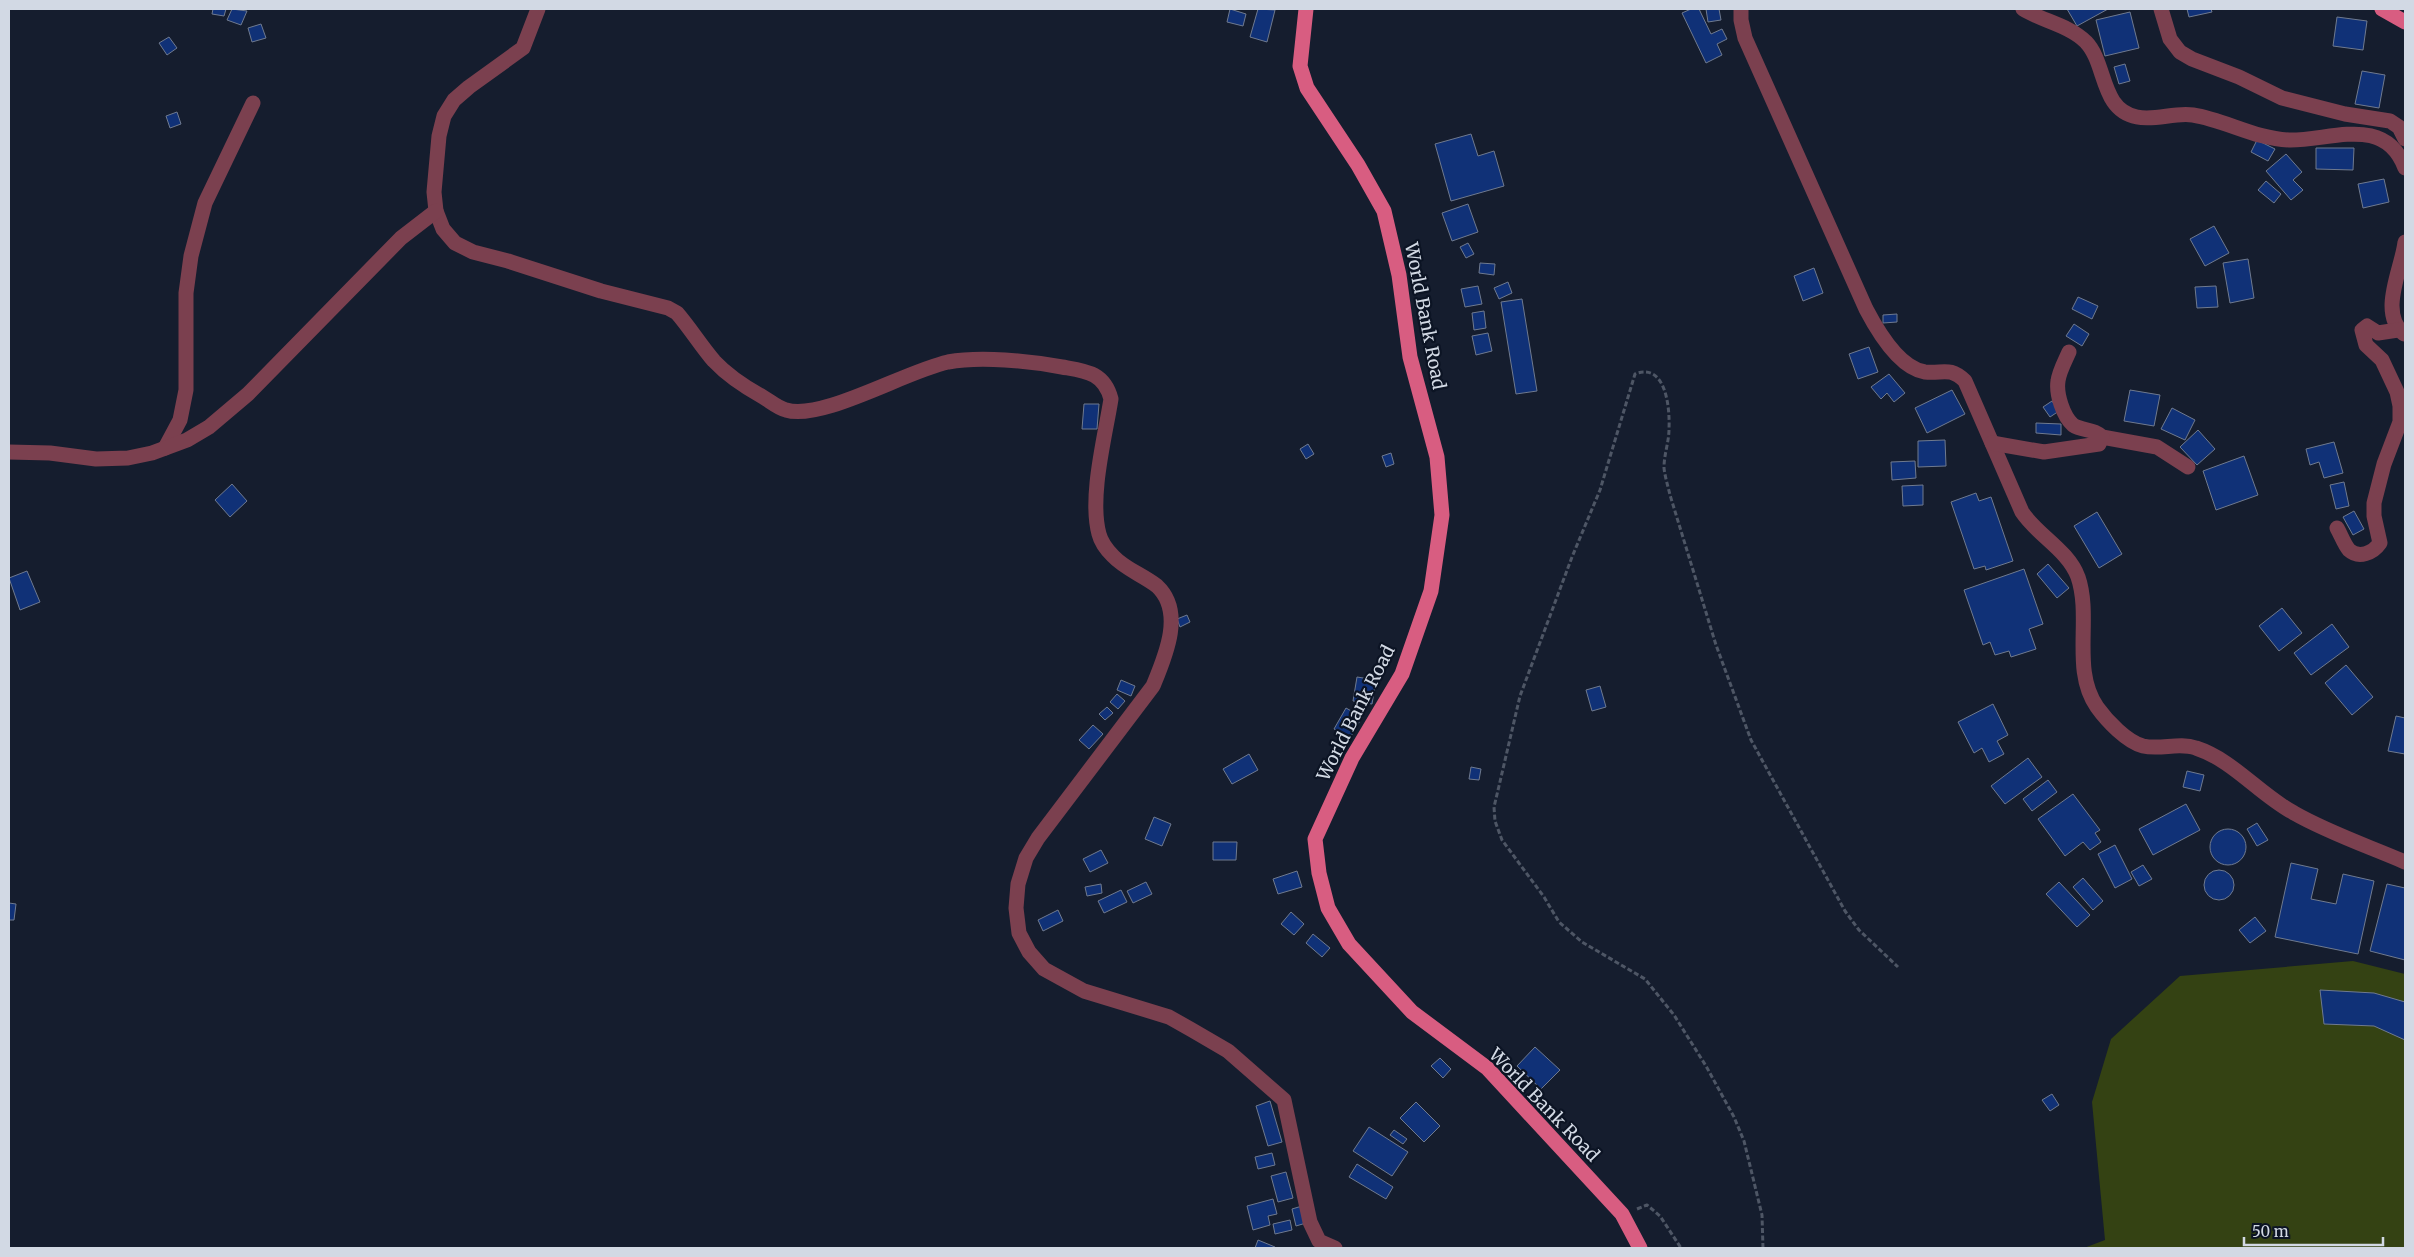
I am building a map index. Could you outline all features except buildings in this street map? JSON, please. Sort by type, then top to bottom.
[{"type":"main road","name":"World Bank Road","points":[[1306,9],[1300,66],[1307,88],[1358,165],[1384,211],[1400,274],[1410,357],[1437,457],[1442,515],[1431,591],[1402,674],[1352,758],[1315,838],[1323,890],[1328,908],[1349,944],[1412,1012],[1487,1068],[1622,1214],[1640,1248]]},
{"type":"main road","points":[[2382,9],[2405,22]]},
{"type":"street","points":[[538,9],[523,48],[469,87],[454,100],[444,116],[439,136],[434,192],[436,212],[443,229],[455,242],[473,252],[508,261],[601,291],[668,308],[677,313],[726,372],[742,385],[786,410],[808,412],[831,406],[921,369],[950,362],[1005,360],[1036,362],[1090,371],[1101,378],[1111,398],[1099,472],[1096,517],[1099,536],[1107,549],[1120,563],[1157,586],[1166,599],[1170,612],[1171,630],[1163,661],[1153,686],[1038,838],[1026,858],[1018,884],[1016,908],[1019,934],[1030,952],[1044,969],[1084,991],[1169,1017],[1228,1051],[1284,1100],[1310,1222],[1319,1241],[1335,1248]]},
{"type":"street","points":[[1741,9],[1741,20],[1745,38],[1866,309],[1877,329],[1894,352],[1915,369],[1926,372],[1948,371],[1957,374],[1964,381],[2022,512],[2030,524],[2066,558],[2077,576],[2081,588],[2085,670],[2089,691],[2096,706],[2106,718],[2131,740],[2143,746],[2186,745],[2197,748],[2214,757],[2293,813],[2405,862]]},
{"type":"street","points":[[2023,9],[2068,30],[2085,41],[2095,53],[2107,91],[2127,113],[2146,118],[2169,114],[2194,115],[2289,140],[2343,133],[2360,134],[2391,146],[2400,156],[2405,168]]},
{"type":"street","points":[[2161,9],[2170,39],[2180,52],[2192,59],[2239,77],[2282,98],[2344,114],[2390,121],[2399,127],[2405,139]]},
{"type":"street","points":[[166,448],[180,420],[186,390],[186,293],[191,256],[205,203],[252,103]]},
{"type":"street","points":[[9,452],[128,458],[166,448],[187,440],[209,427],[248,394],[401,238],[436,212]]},
{"type":"street","points":[[2337,528],[2350,551],[2357,554],[2371,552],[2380,543],[2374,516],[2374,503],[2384,464],[2400,422],[2400,406],[2397,392],[2382,360],[2366,345],[2362,330],[2367,326],[2378,333],[2402,333],[2392,306],[2405,242]]},
{"type":"street","points":[[2069,352],[2058,381],[2060,400],[2066,414],[2074,425],[2098,433],[2102,437],[2158,448],[2188,466]]},
{"type":"street","points":[[1992,443],[2044,452],[2088,447],[2099,444],[2102,437]]},
{"type":"path","points":[[1763,1248],[1762,1214],[1744,1141],[1720,1091],[1680,1024],[1659,994],[1645,979],[1582,942],[1559,922],[1544,897],[1502,840],[1495,820],[1496,800],[1520,696],[1572,557],[1600,490],[1635,374],[1642,372],[1651,373],[1659,378],[1664,387],[1668,404],[1669,430],[1664,470],[1670,495],[1716,645],[1751,740],[1845,911],[1859,930],[1898,967]]},
{"type":"path","points":[[1622,1214],[1647,1205],[1660,1216],[1681,1248]]},
{"type":"green space","points":[[2353,961],[2405,974],[2405,1248],[2084,1248],[2105,1240],[2092,1102],[2111,1039],[2180,976]]}]
